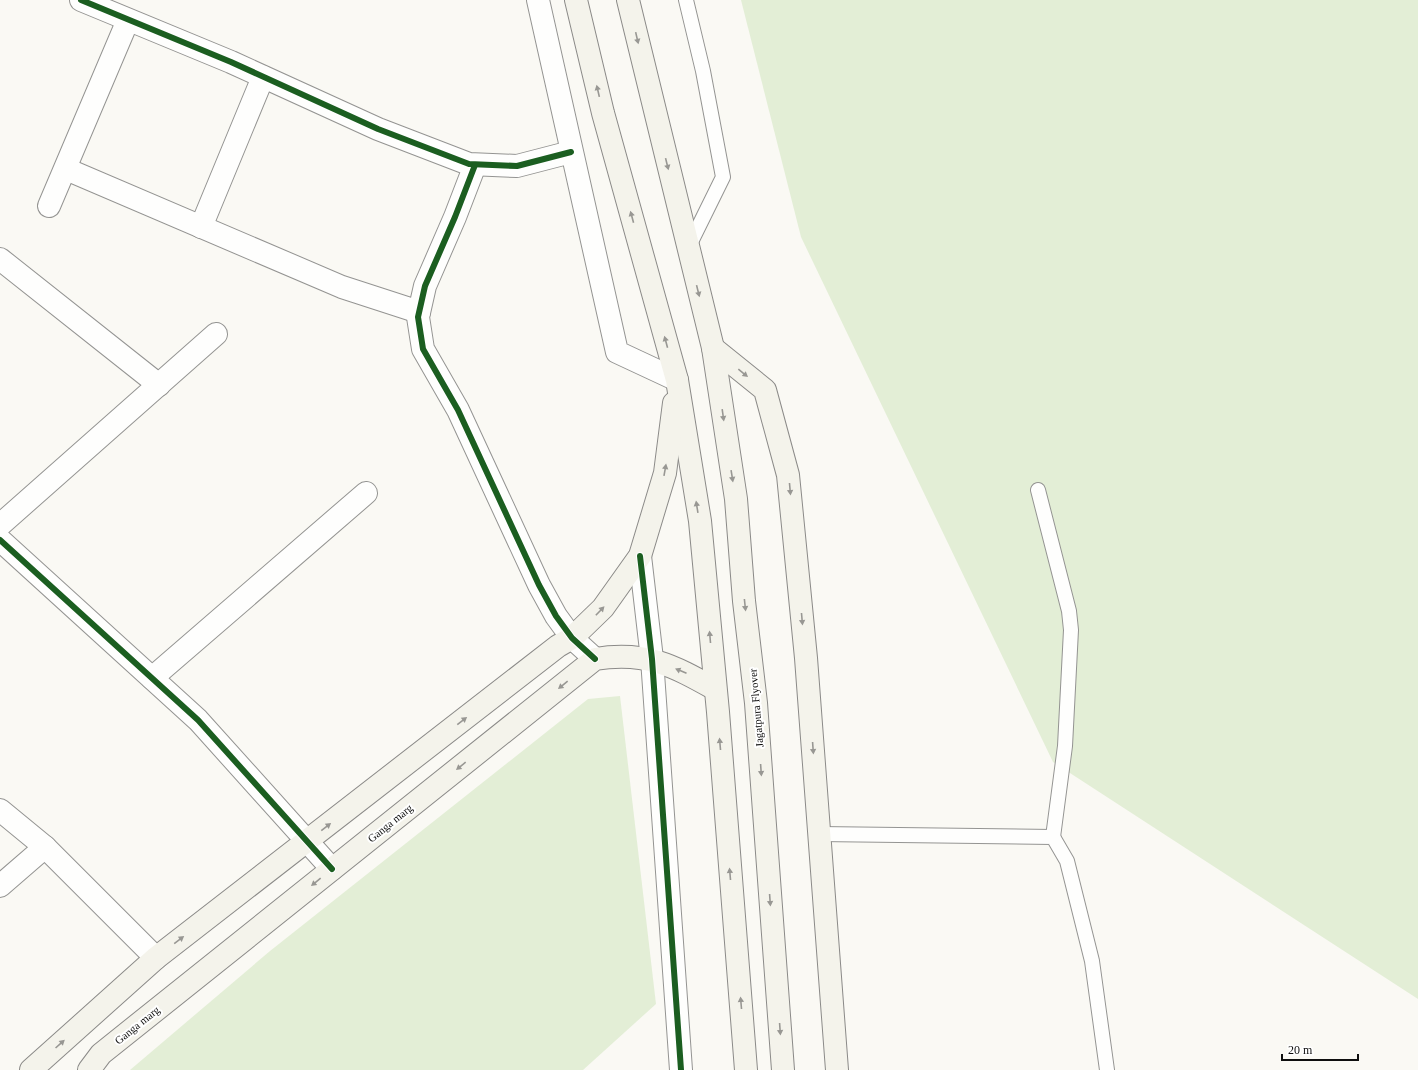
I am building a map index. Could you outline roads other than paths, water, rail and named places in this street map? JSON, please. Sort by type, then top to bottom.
[{"type":"main road","points":[[576,0],[603,113],[677,380],[700,520],[718,712],[746,1070]]},
{"type":"main road","name":"Jagatpura Flyover","points":[[628,0],[713,348],[736,499],[744,600],[756,703],[783,1070]]},
{"type":"main road","points":[[713,348],[765,390],[788,475],[806,658],[837,1070]]},
{"type":"main road","points":[[31,1070],[156,958],[552,651],[572,638],[603,608],[640,556],[665,473],[677,380]]},
{"type":"main road","points":[[595,659],[617,656],[652,659],[685,672],[715,690]]},
{"type":"main road","name":"Ganga marg","points":[[89,1070],[101,1054],[595,659]]},
{"type":"street","points":[[81,0],[263,77],[378,129],[469,164],[517,166],[571,152]]},
{"type":"street","points":[[538,0],[617,352],[677,380]]},
{"type":"street","points":[[50,206],[128,20]]},
{"type":"street","points":[[201,227],[263,77]]},
{"type":"street","points":[[475,165],[455,217],[425,286],[418,317],[423,349],[458,410],[539,585],[556,616],[572,638],[595,659]]},
{"type":"street","points":[[66,169],[342,287],[419,312]]},
{"type":"street","points":[[0,259],[159,386]]},
{"type":"street","points":[[0,525],[216,334]]},
{"type":"street","points":[[152,678],[366,494]]},
{"type":"street","points":[[0,540],[198,720],[332,869]]},
{"type":"street","points":[[640,556],[652,659],[681,1070]]},
{"type":"street","points":[[0,810],[45,847],[156,958]]},
{"type":"street","points":[[0,886],[45,847]]},
{"type":"lane","points":[[686,0],[703,71],[722,177],[688,248]]},
{"type":"lane","points":[[1038,490],[1069,611],[1071,630],[1065,746],[1053,837],[1067,861],[1092,961],[1107,1070]]},
{"type":"lane","points":[[819,834],[1053,837]]}]
